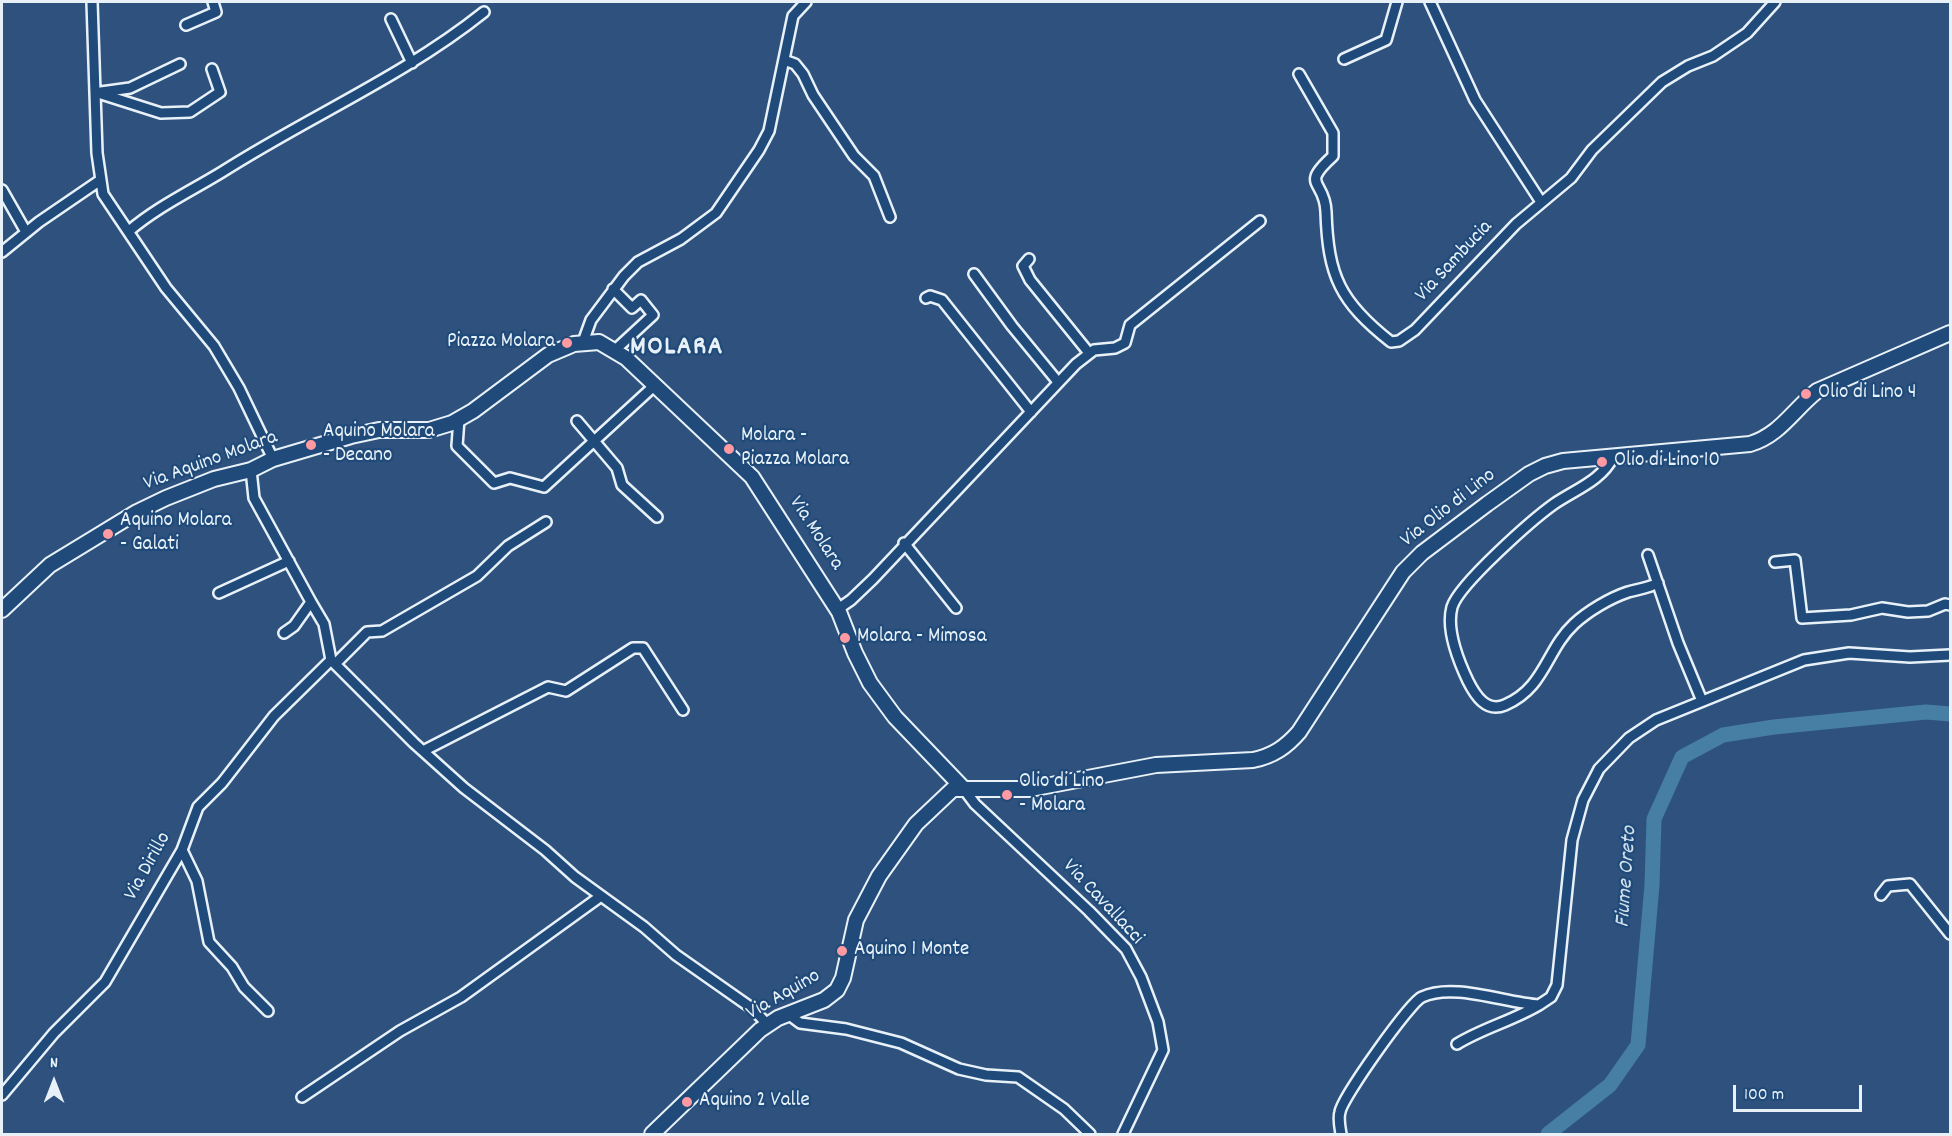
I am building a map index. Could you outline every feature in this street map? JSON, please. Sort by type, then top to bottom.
[{"type":"street","points":[[92,2],[99,181],[103,194],[166,288],[214,346],[244,399],[273,459]]},
{"type":"street","points":[[186,25],[216,12],[213,2]]},
{"type":"street","points":[[583,342],[591,320],[613,289],[638,262],[681,239],[716,213],[759,150],[769,130],[793,16],[806,2]]},
{"type":"street","points":[[1344,59],[1386,40],[1396,2]]},
{"type":"street","points":[[1430,2],[1475,100],[1541,202]]},
{"type":"street","name":"Via Sambucia","points":[[1299,74],[1333,133],[1332,156],[1316,172],[1314,180],[1324,203],[1326,240],[1331,261],[1340,285],[1361,318],[1391,342],[1399,341],[1415,330],[1541,202],[1571,178],[1592,150],[1662,82],[1688,66],[1713,56],[1748,33],[1775,2]]},
{"type":"street","points":[[129,231],[148,215],[242,158],[412,63],[452,38],[484,12]]},
{"type":"street","points":[[391,19],[412,63]]},
{"type":"street","points":[[784,60],[795,64],[803,74],[813,95],[854,156],[874,176],[890,217]]},
{"type":"street","points":[[95,92],[130,88],[180,64]]},
{"type":"street","points":[[95,92],[161,113],[190,112],[220,92],[212,69]]},
{"type":"street","points":[[2,252],[26,232],[99,181]]},
{"type":"street","points":[[2,190],[26,232]]},
{"type":"street","points":[[838,609],[851,600],[1058,382],[1089,353],[1094,350],[1115,348],[1125,343],[1130,325],[1260,221]]},
{"type":"street","points":[[1029,259],[1023,266],[1030,280],[1089,353]]},
{"type":"street","points":[[974,274],[1058,382]]},
{"type":"street","points":[[613,289],[632,308],[641,300],[653,315],[614,351]]},
{"type":"street","points":[[926,298],[930,296],[942,300],[1030,412]]},
{"type":"street","name":"Via Olio di Lino","points":[[963,788],[1030,789],[1156,765],[1253,760],[1267,757],[1288,744],[1299,732],[1403,572],[1422,553],[1529,474],[1563,461],[1750,444],[1767,439],[1817,391],[1950,333]]},
{"type":"street","name":"Via Aquino Molara","points":[[2,610],[50,565],[137,512],[214,479],[251,470],[273,459],[351,436],[379,430],[429,430],[459,419],[548,355],[583,342]]},
{"type":"street","name":"Via Molara","points":[[583,342],[599,342],[626,358],[752,477],[838,609],[855,653],[870,683],[895,717],[963,788]]},
{"type":"street","points":[[459,419],[457,446],[494,483],[510,478],[544,488],[654,386]]},
{"type":"street","points":[[577,421],[617,468],[622,485],[657,517]]},
{"type":"street","points":[[1613,457],[1606,472],[1553,505],[1496,553],[1453,605],[1450,621],[1455,648],[1474,695],[1484,704],[1502,706],[1519,696],[1537,682],[1553,656],[1558,642],[1575,623],[1605,603],[1658,583]]},
{"type":"street","points":[[251,470],[254,498],[324,624],[333,662],[464,788],[644,927],[667,949],[753,1009],[768,1025]]},
{"type":"street","name":"Via Dirillo","points":[[2,1095],[54,1033],[105,982],[182,850],[198,807],[222,783],[274,716],[367,632],[382,631],[477,576],[508,546],[546,522]]},
{"type":"street","points":[[904,543],[956,608]]},
{"type":"street","points":[[1648,555],[1678,644],[1702,701]]},
{"type":"street","points":[[1775,562],[1796,560],[1803,618],[1851,615],[1882,609],[1908,612],[1928,611],[1945,604],[1950,605]]},
{"type":"street","points":[[219,592],[289,561]]},
{"type":"street","points":[[284,633],[294,626],[311,602]]},
{"type":"street","points":[[423,751],[548,687],[566,691],[633,648],[643,648],[683,710]]},
{"type":"street","points":[[1457,1044],[1476,1032],[1512,1021],[1551,997],[1557,985],[1572,840],[1584,800],[1599,769],[1629,738],[1647,726],[1702,701],[1804,660],[1849,653],[1910,657],[1950,655]]},
{"type":"street","name":"Via Aquino","points":[[652,1134],[679,1106],[768,1025],[788,1014],[824,1000],[837,990],[843,978],[856,920],[879,876],[903,840],[923,816],[947,793],[963,788]]},
{"type":"street","name":"Via Cavallacci","points":[[963,788],[975,804],[1089,911],[1125,950],[1141,977],[1158,1022],[1163,1050],[1124,1134]]},
{"type":"street","points":[[182,850],[197,881],[209,942],[232,967],[244,987],[268,1011]]},
{"type":"street","points":[[1881,895],[1888,886],[1910,884],[1950,934]]},
{"type":"street","points":[[302,1097],[400,1031],[461,997],[601,896]]},
{"type":"street","points":[[1341,1134],[1340,1111],[1347,1095],[1387,1038],[1421,997],[1450,992],[1539,1005]]},
{"type":"street","points":[[788,1014],[800,1023],[846,1029],[901,1043],[959,1069],[986,1075],[1018,1077],[1064,1109],[1090,1134]]},
{"type":"waterway","name":"Fiume Oreto","points":[[1548,1134],[1610,1085],[1638,1045],[1652,885],[1654,819],[1682,757],[1723,735],[1774,727],[1926,712],[1950,714]]},
{"type":"place","name":"Piazza Molara","points":[[567,343]]},
{"type":"place","name":"Olio di Lino 4","points":[[1806,394]]},
{"type":"place","name":"Aquino Molara - Decano","points":[[311,445]]},
{"type":"place","name":"Molara - Piazza Molara","points":[[729,449]]},
{"type":"place","name":"Olio di Lino 10","points":[[1602,462]]},
{"type":"place","name":"Aquino Molara - Galati","points":[[108,534]]},
{"type":"place","name":"Molara - Mimosa","points":[[845,638]]},
{"type":"place","name":"Olio di Lino - Molara","points":[[1007,795]]},
{"type":"place","name":"Aquino 1 Monte","points":[[842,951]]},
{"type":"place","name":"Aquino 2 Valle","points":[[687,1102]]},
{"type":"district","name":"MOLARA","points":[[677,349]]}]
